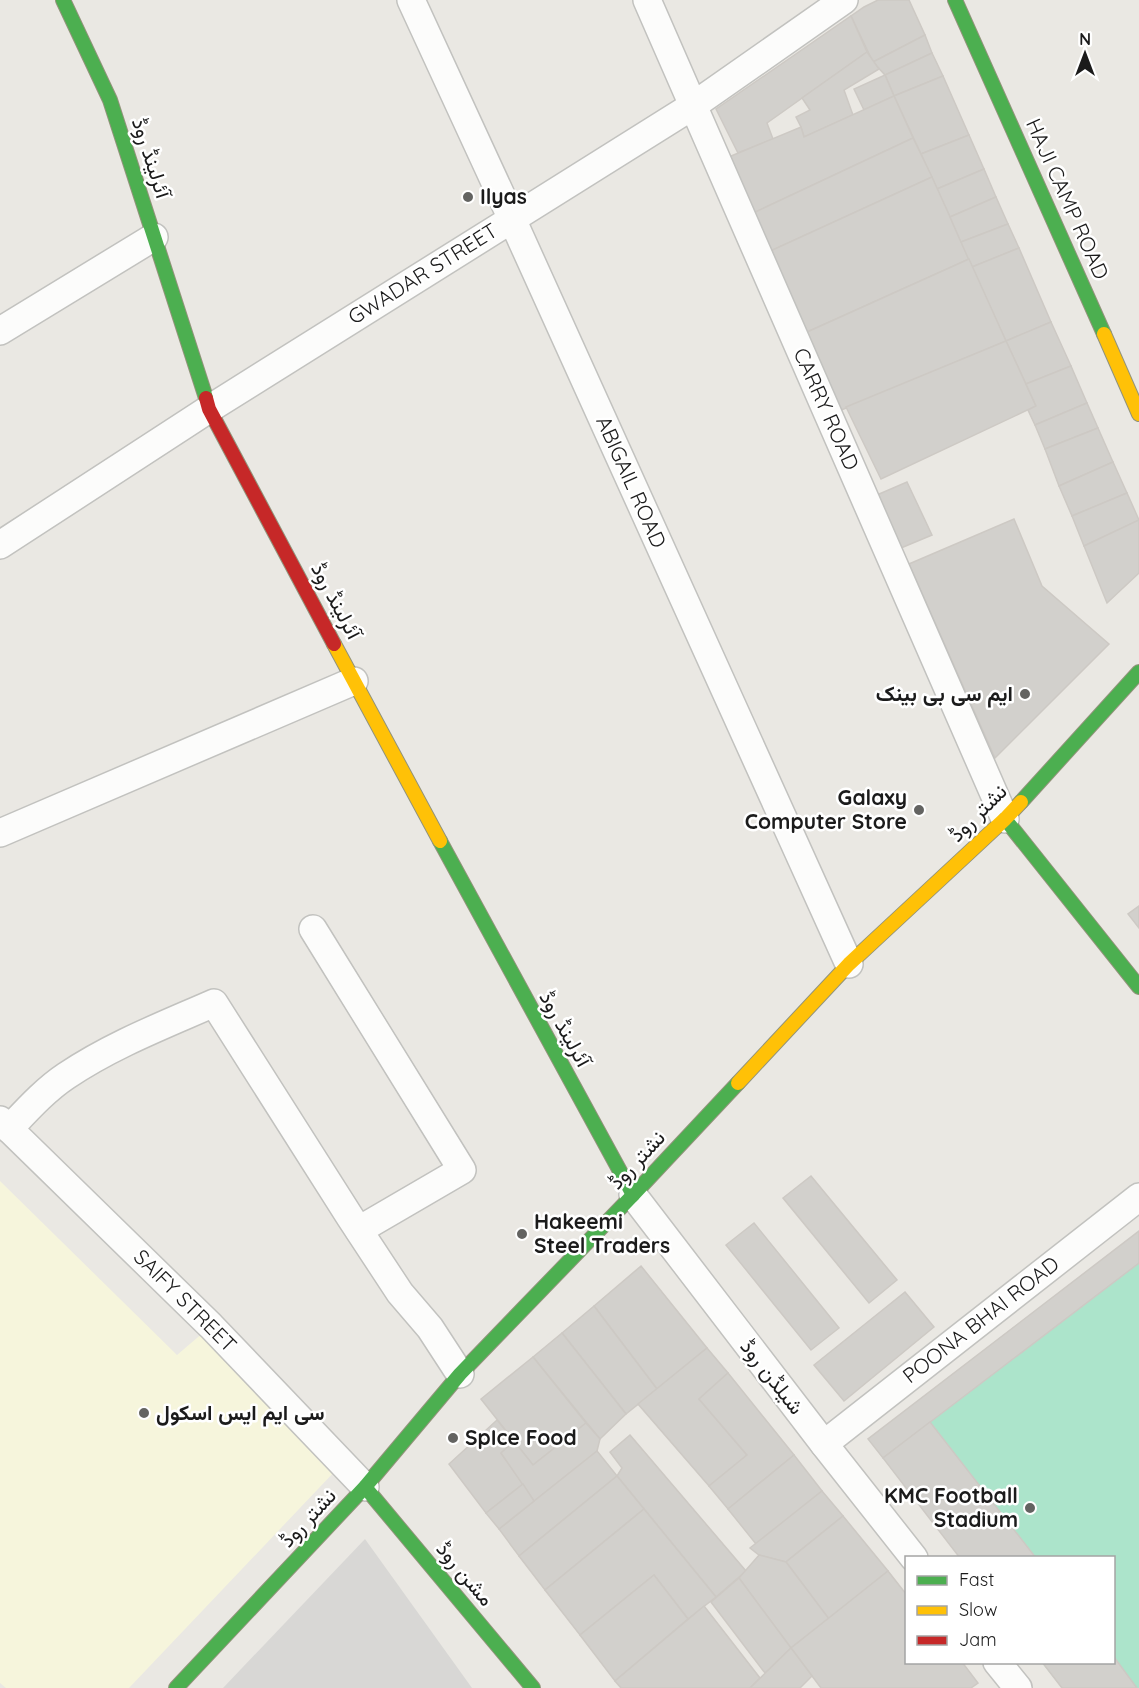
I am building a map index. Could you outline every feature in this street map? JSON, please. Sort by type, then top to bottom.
[{"type":"street","name":"ABIGAIL ROAD","points":[[411,0],[849,964]]},
{"type":"street","name":"CARRY ROAD","points":[[647,0],[1005,819]]},
{"type":"street","name":"GWADAR STREET","points":[[0,545],[209,409],[694,105],[844,0]]},
{"type":"street","name":"HAJI CAMP ROAD","points":[[956,0],[1138,407]]},
{"type":"street","name":"آئرلینڈ روڈ","points":[[72,3],[110,100],[209,409],[475,908],[633,1196]]},
{"type":"street","points":[[0,331],[154,237]]},
{"type":"street","name":"نشتر روڈ","points":[[176,1688],[365,1487],[460,1374],[633,1196],[849,964],[1005,819],[1139,672]]},
{"type":"street","points":[[0,833],[354,681]]},
{"type":"street","points":[[1005,819],[1139,987]]},
{"type":"street","points":[[313,929],[462,1170],[359,1230]]},
{"type":"street","points":[[5,1124],[31,1106],[65,1077],[104,1052],[214,1003],[400,1293],[430,1328],[460,1374]]},
{"type":"street","name":"SAIFY STREET","points":[[5,1124],[211,1326],[365,1487]]},
{"type":"street","name":"شیلڈن روڈ","points":[[633,1196],[913,1556]]},
{"type":"street","name":"POONA BHAI ROAD","points":[[824,1444],[1139,1197]]},
{"type":"street","name":"مشن روڈ","points":[[365,1487],[533,1688]]},
{"type":"street","points":[[999,1664],[1018,1688]]},
{"type":"shaded area","name":"سی ایم ایس اسکول","points":[[0,1181],[177,1355],[211,1326],[337,1469],[129,1688],[6,1688],[0,1683]]},
{"type":"shaded area","points":[[365,1539],[472,1688],[223,1688]]},
{"type":"green space","name":"KMC Football Stadium","points":[[1139,1231],[1139,1688],[1062,1688],[1043,1664],[1115,1664],[1115,1556],[959,1556],[868,1439]]},
{"type":"building","points":[[878,0],[909,0],[925,35],[873,62],[851,16]]},
{"type":"building","points":[[851,16],[867,52],[767,123],[773,139],[738,153],[716,109]]},
{"type":"building","points":[[925,35],[932,53],[885,75],[873,62]]},
{"type":"building","points":[[867,52],[879,69],[844,90],[853,115],[804,137],[796,117],[810,110],[802,98]]},
{"type":"building","points":[[932,53],[943,76],[894,96],[885,75]]},
{"type":"building","points":[[885,75],[894,96],[864,110],[854,89]]},
{"type":"building","points":[[943,76],[969,135],[921,154],[894,96]]},
{"type":"building","points":[[894,96],[913,138],[749,215],[724,159],[801,127],[804,137]]},
{"type":"building","points":[[969,135],[984,169],[937,189],[921,154]]},
{"type":"building","points":[[913,138],[932,177],[766,253],[749,215]]},
{"type":"building","points":[[984,169],[996,197],[950,217],[937,189]]},
{"type":"building","points":[[932,177],[969,259],[805,333],[766,253]]},
{"type":"building","points":[[996,197],[1008,224],[961,242],[950,217]]},
{"type":"building","points":[[1008,224],[1019,248],[972,267],[961,242]]},
{"type":"building","points":[[1019,248],[1051,322],[1006,341],[972,267]]},
{"type":"building","points":[[969,259],[1006,341],[839,411],[805,333]]},
{"type":"building","points":[[1051,322],[1071,366],[1026,384],[1006,341]]},
{"type":"building","points":[[1006,341],[1036,406],[881,479],[846,407]]},
{"type":"building","points":[[1071,366],[1087,403],[1035,425],[1028,410],[1036,406],[1026,384]]},
{"type":"building","points":[[1087,403],[1098,428],[1045,449],[1035,425]]},
{"type":"building","points":[[1098,428],[1113,462],[1059,486],[1045,449]]},
{"type":"building","points":[[1113,462],[1127,493],[1072,516],[1059,486]]},
{"type":"building","points":[[907,482],[932,535],[901,548],[877,495]]},
{"type":"building","points":[[1127,493],[1139,520],[1084,546],[1072,516]]},
{"type":"building","points":[[1014,519],[1042,586],[1109,644],[995,758],[909,564]]},
{"type":"building","points":[[1139,520],[1139,573],[1107,603],[1084,546]]},
{"type":"building","points":[[1139,906],[1139,928],[1128,914]]},
{"type":"building","points":[[811,1176],[897,1280],[869,1303],[783,1198]]},
{"type":"building","points":[[754,1223],[839,1328],[811,1350],[726,1245]]},
{"type":"building","points":[[1139,1231],[1139,1263],[883,1458],[868,1439]]},
{"type":"building","points":[[641,1266],[707,1348],[657,1389],[594,1306]]},
{"type":"building","points":[[905,1292],[934,1327],[844,1401],[814,1365]]},
{"type":"building","points":[[594,1306],[657,1389],[626,1414],[562,1333]]},
{"type":"building","points":[[562,1333],[626,1414],[600,1439],[533,1357]]},
{"type":"building","points":[[707,1348],[728,1373],[699,1399],[747,1455],[709,1486],[638,1404]]},
{"type":"building","points":[[533,1357],[586,1423],[533,1465],[481,1399]]},
{"type":"building","points":[[728,1373],[794,1455],[728,1509],[709,1486],[747,1455],[699,1399]]},
{"type":"building","points":[[497,1420],[514,1441],[501,1453],[523,1484],[486,1513],[449,1464]]},
{"type":"building","points":[[930,1422],[1034,1556],[958,1556],[883,1458]]},
{"type":"building","points":[[586,1423],[600,1439],[597,1451],[534,1501],[501,1453],[514,1441],[533,1465]]},
{"type":"building","points":[[630,1435],[746,1571],[716,1597],[617,1476],[622,1468],[610,1452]]},
{"type":"building","points":[[597,1451],[617,1476],[519,1556],[499,1529]]},
{"type":"building","points":[[794,1455],[822,1491],[756,1544],[728,1509]]},
{"type":"building","points":[[617,1476],[644,1509],[545,1590],[519,1556]]},
{"type":"building","points":[[523,1484],[534,1501],[499,1529],[486,1513]]},
{"type":"building","points":[[822,1491],[843,1516],[786,1562],[759,1555],[750,1548]]},
{"type":"building","points":[[644,1509],[716,1597],[688,1619],[654,1575],[580,1635],[545,1590]]},
{"type":"building","points":[[843,1516],[888,1571],[829,1619],[786,1562]]},
{"type":"building","points":[[759,1555],[786,1562],[829,1619],[791,1648],[739,1578]]},
{"type":"building","points":[[888,1571],[905,1593],[905,1664],[964,1664],[978,1683],[971,1688],[821,1688],[791,1648]]},
{"type":"building","points":[[654,1575],[688,1619],[615,1681],[580,1635]]},
{"type":"building","points":[[739,1578],[791,1648],[765,1673],[711,1602]]},
{"type":"building","points":[[704,1606],[760,1678],[750,1688],[621,1688],[615,1681]]},
{"type":"building","points":[[791,1648],[812,1676],[800,1688],[750,1688]]},
{"type":"building","points":[[1115,1658],[1137,1688],[1062,1688],[1044,1664],[1115,1664]]},
{"type":"traffic: fast","points":[[63,0],[110,100],[206,398]]},
{"type":"traffic: fast","points":[[955,0],[1104,334]]},
{"type":"traffic: fast","points":[[1021,802],[1139,672]]},
{"type":"traffic: fast","points":[[1005,819],[1139,987]]},
{"type":"traffic: fast","points":[[440,841],[633,1195]]},
{"type":"traffic: fast","points":[[176,1688],[365,1487],[460,1374],[738,1083]]},
{"type":"traffic: fast","points":[[365,1487],[533,1688]]},
{"type":"traffic: slow","points":[[1104,334],[1139,414]]},
{"type":"traffic: slow","points":[[334,644],[440,841]]},
{"type":"traffic: slow","points":[[738,1083],[849,964],[1021,802]]},
{"type":"traffic: jam","points":[[206,398],[209,409],[334,644]]},
{"type":"place","name":"Ilyas","points":[[468,197]]},
{"type":"place","name":"ایم سی بی بینک","points":[[1025,694]]},
{"type":"place","name":"Galaxy Computer Store","points":[[919,810]]},
{"type":"place","name":"Hakeemi Steel Traders","points":[[522,1234]]},
{"type":"place","name":"سی ایم ایس اسکول","points":[[144,1413]]},
{"type":"place","name":"SpIce Food","points":[[453,1438]]},
{"type":"place","name":"KMC Football Stadium","points":[[1030,1508]]}]
